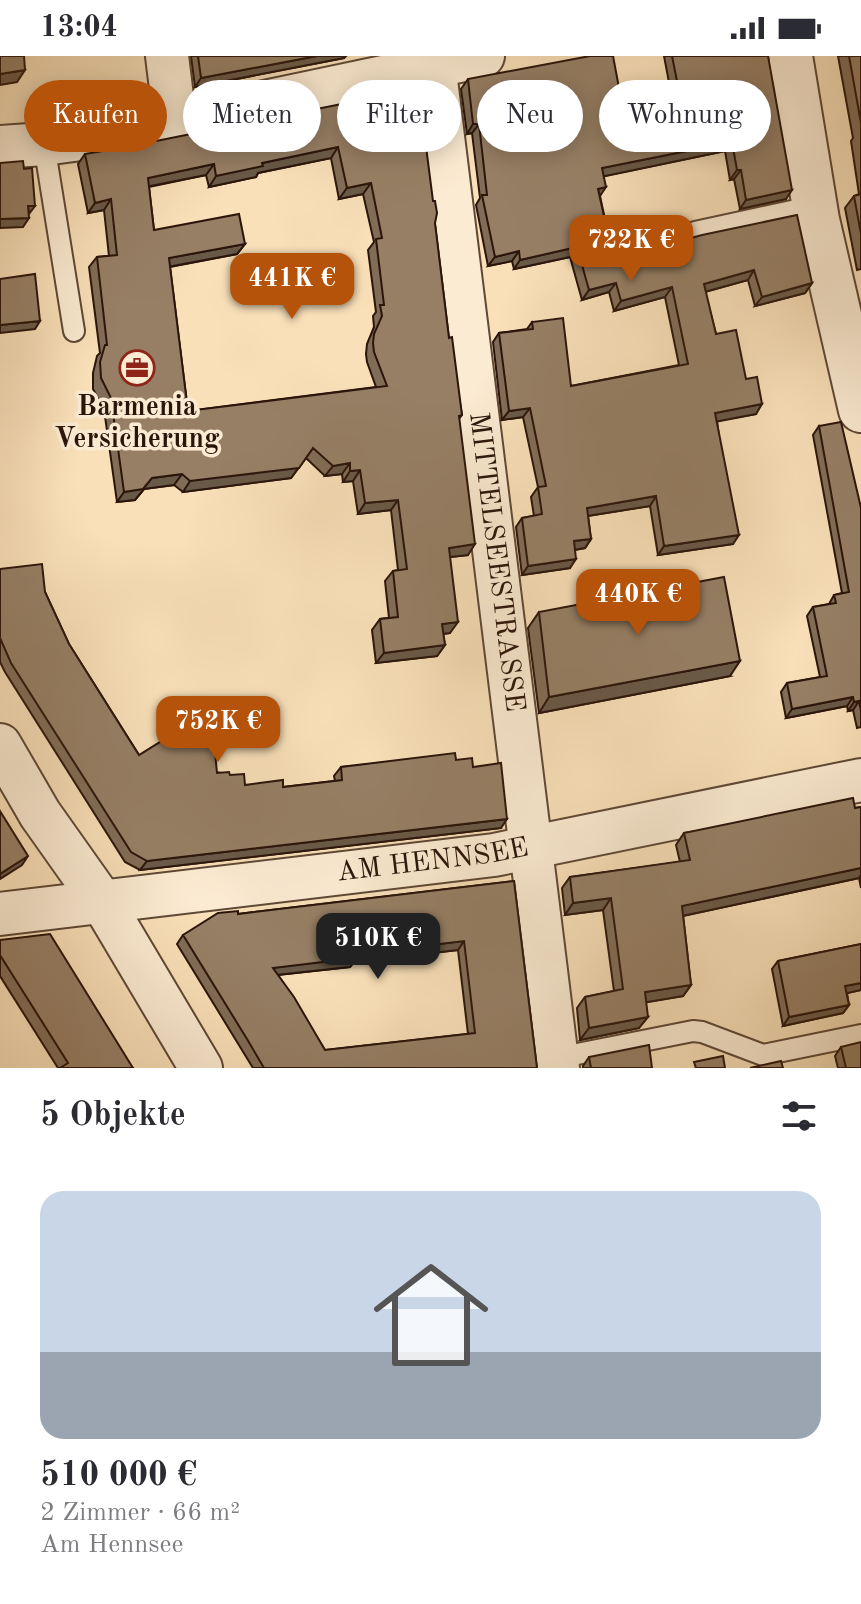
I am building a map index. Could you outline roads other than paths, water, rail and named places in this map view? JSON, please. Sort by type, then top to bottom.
[{"type":"street","points":[[167,56],[175,121]]},
{"type":"street","points":[[167,123],[434,61],[483,56]]},
{"type":"street","points":[[790,56],[815,206],[861,410]]},
{"type":"street","name":"MITTELSEESTRASSE","points":[[434,61],[557,1063]]},
{"type":"street","points":[[0,147],[24,145]]},
{"type":"street","points":[[0,745],[40,814],[103,903],[201,1068]]},
{"type":"street","name":"AM HENNSEE","points":[[0,914],[494,855],[861,780]]},
{"type":"lane","points":[[45,152],[74,331]]},
{"type":"lane","points":[[695,232],[815,206]]},
{"type":"lane","points":[[557,1063],[693,1031],[763,1055],[861,1035]]},
{"type":"place","name":"Barmenia Versicherung","points":[[137,368]]}]
